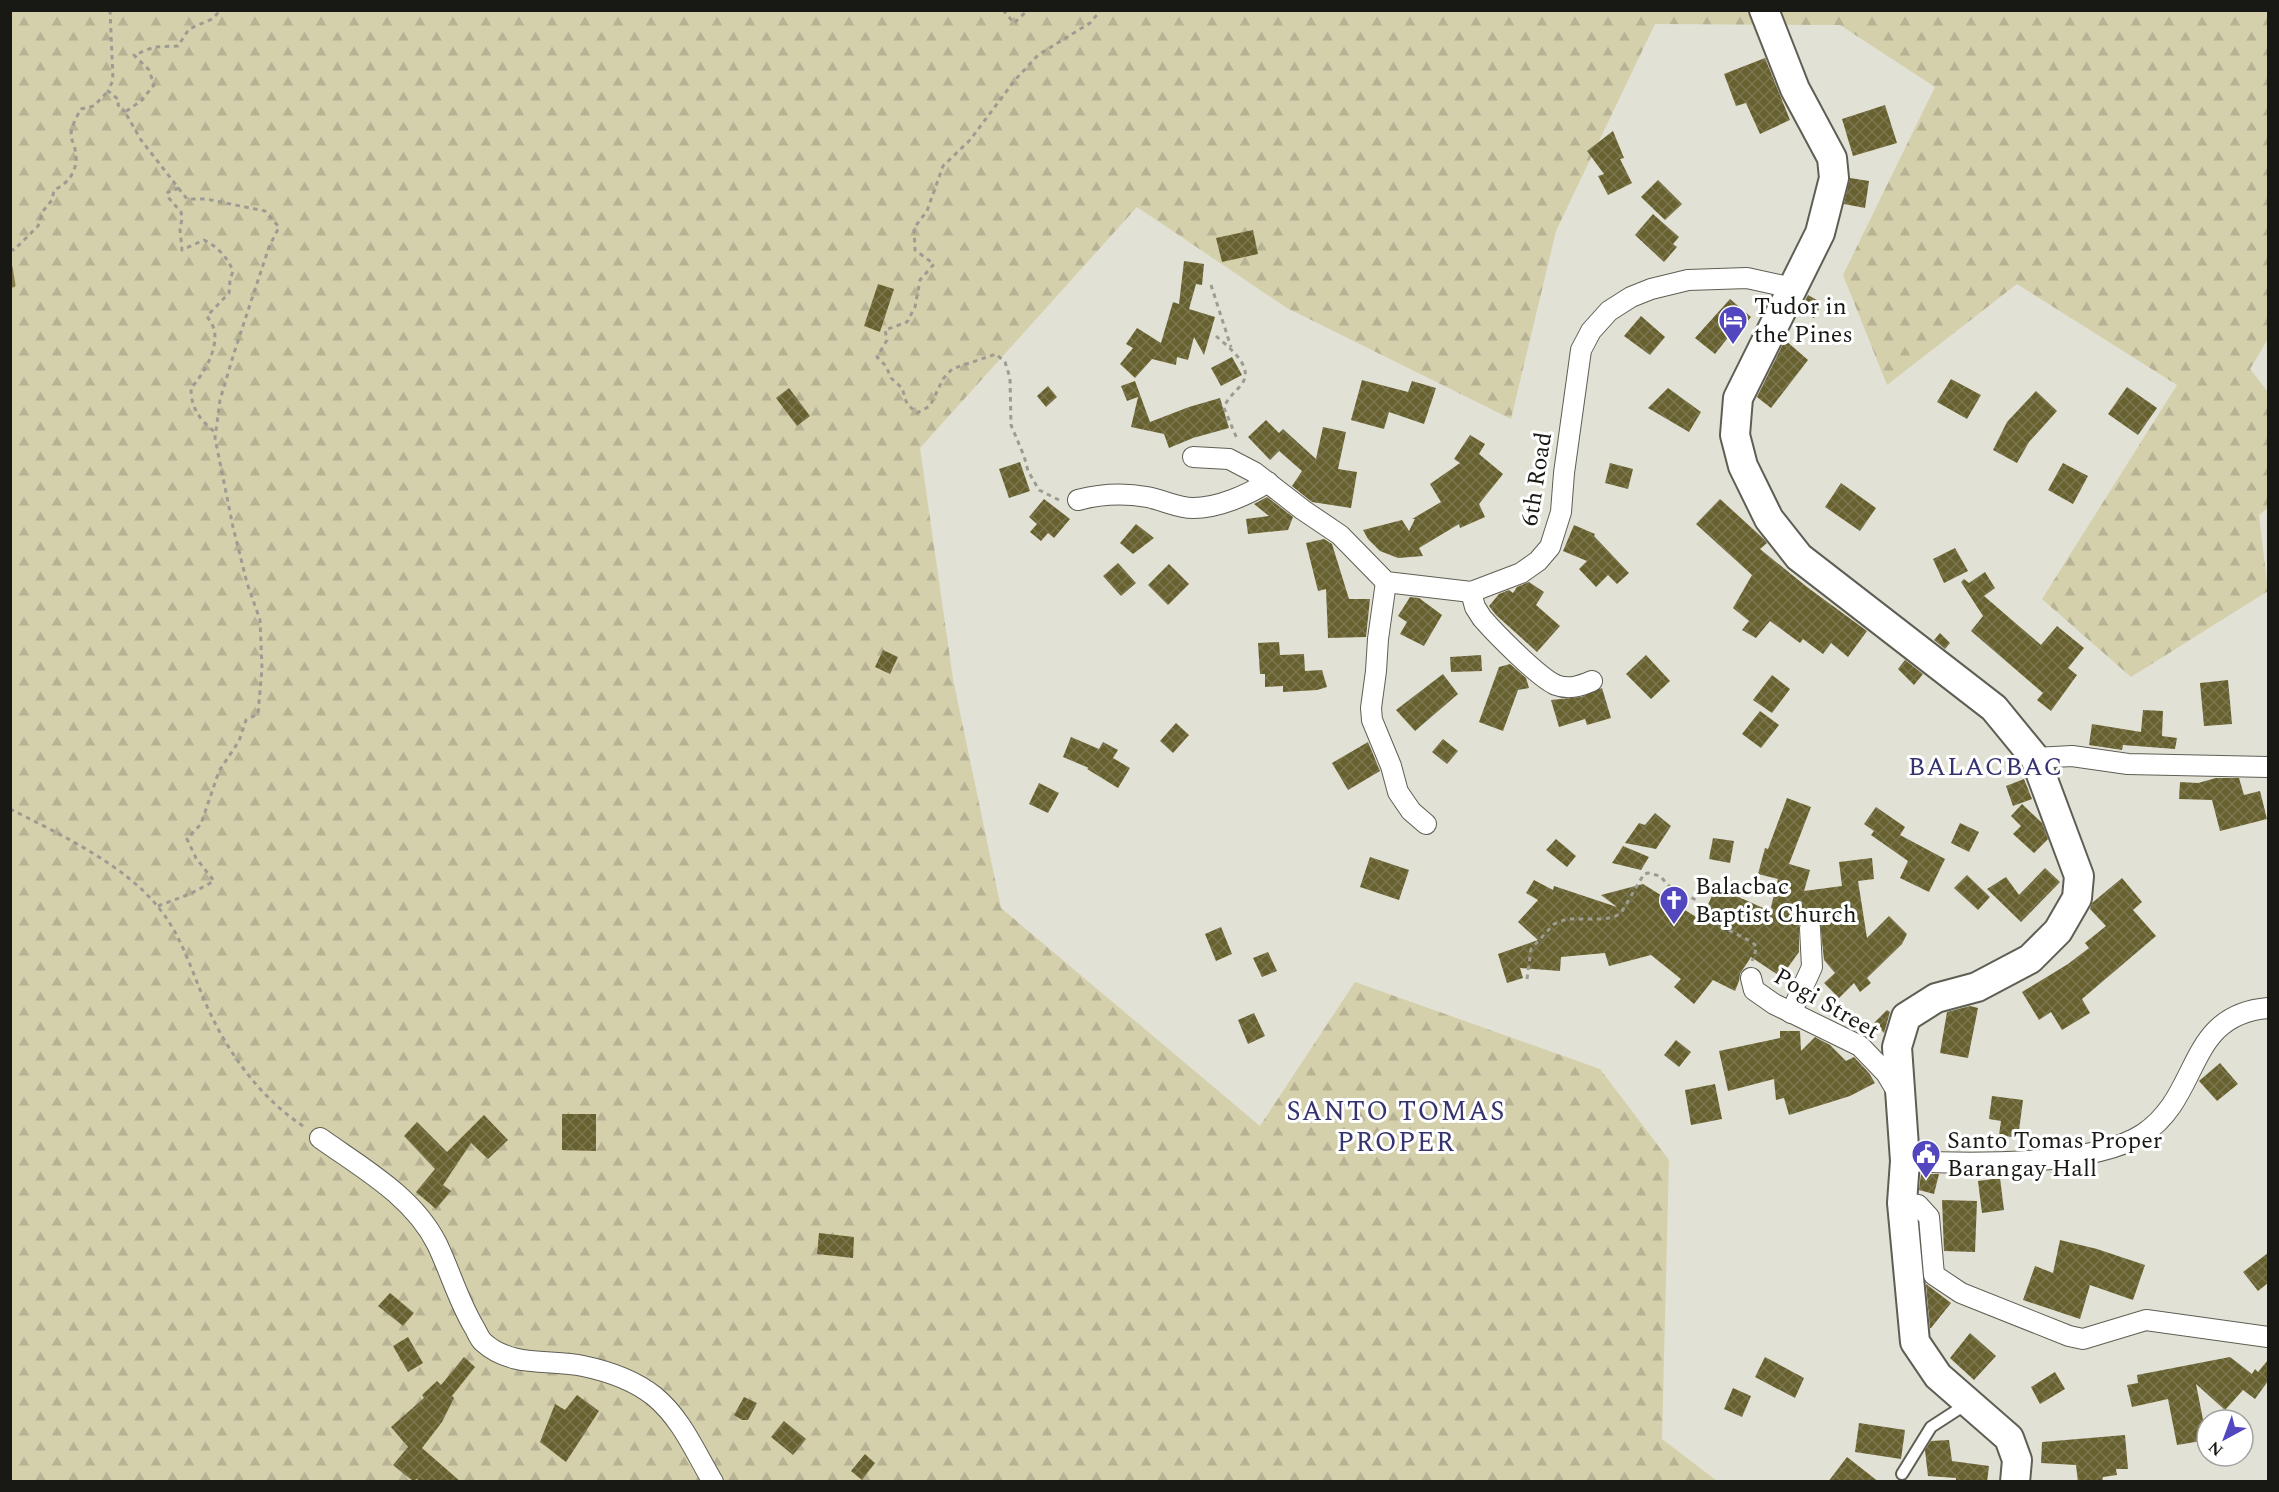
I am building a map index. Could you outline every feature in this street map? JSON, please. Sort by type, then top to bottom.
[{"type":"main road","points":[[1764,10],[1795,88],[1832,158],[1834,178],[1820,233],[1738,398],[1736,435],[1743,466],[1769,519],[1799,557],[1994,708],[2035,758],[2079,876],[2077,898],[2058,931],[2030,959],[1977,987],[1936,998],[1906,1017],[1897,1047],[1905,1161],[1902,1203],[1915,1342],[1938,1377],[2009,1438],[2017,1460],[2015,1482]]},
{"type":"street","name":"6th Road","points":[[1386,582],[1471,592],[1521,573],[1538,561],[1550,547],[1561,512],[1564,473],[1581,350],[1591,331],[1609,311],[1631,297],[1688,280],[1747,278],[1792,288]]},
{"type":"street","points":[[1193,457],[1229,459],[1261,477],[1340,536],[1386,582],[1378,639],[1371,708],[1372,720],[1391,766],[1398,792],[1411,811],[1426,824]]},
{"type":"street","points":[[1078,500],[1101,494],[1147,497],[1191,508],[1208,507],[1255,491],[1261,477]]},
{"type":"street","points":[[1471,592],[1475,607],[1482,618],[1542,677],[1555,685],[1566,688],[1577,687],[1592,681]]},
{"type":"street","points":[[2035,758],[2072,756],[2128,764],[2268,767]]},
{"type":"street","points":[[1791,1012],[1812,967],[1810,928]]},
{"type":"street","name":"Pogi Street","points":[[1751,978],[1754,990],[1760,996],[1860,1046],[1886,1073],[1902,1100]]},
{"type":"street","points":[[1905,1161],[1972,1163],[2052,1158],[2116,1148],[2143,1134],[2166,1113],[2208,1039],[2222,1023],[2240,1012],[2268,1008]]},
{"type":"street","points":[[320,1138],[384,1182],[416,1212],[436,1242],[464,1310],[482,1341],[502,1355],[541,1363],[582,1366],[632,1382],[654,1396],[679,1424],[697,1450],[711,1481]]},
{"type":"street","points":[[1902,1203],[1918,1205],[1929,1217],[1934,1275],[1961,1293],[2069,1336],[2083,1339],[2146,1320],[2268,1337]]},
{"type":"lane","points":[[1902,1474],[1931,1427],[1968,1403]]},
{"type":"path","points":[[10,249],[14,250],[38,226],[43,212],[52,200],[54,190],[66,185],[74,173],[76,161],[70,136],[75,122],[81,109],[94,106],[108,91],[113,80],[110,10]]},
{"type":"path","points":[[125,112],[141,100],[154,85],[149,70],[134,55],[154,47],[178,46],[189,29],[212,19],[221,10]]},
{"type":"path","points":[[1003,10],[1014,23],[1028,10]]},
{"type":"path","points":[[1078,500],[1059,500],[1039,490],[1028,471],[1011,425],[1010,378],[1005,362],[996,354],[952,369],[942,380],[930,406],[917,413],[907,404],[902,388],[891,378],[886,366],[876,357],[887,340],[885,330],[908,322],[915,307],[920,280],[934,264],[915,250],[914,228],[927,211],[943,166],[970,140],[1015,80],[1038,55],[1090,23],[1101,10]]},
{"type":"path","points":[[108,91],[119,100],[118,105],[125,112],[141,140],[187,199],[226,202],[265,211],[279,227],[269,247],[234,353],[220,400],[216,433],[223,482],[233,527],[247,583],[260,620],[262,668],[258,714],[246,720],[238,741],[219,771],[201,824],[187,839],[196,858],[214,881],[190,894],[158,906]]},
{"type":"path","points":[[179,188],[168,192],[167,196],[181,212],[182,250],[204,240],[216,246],[230,263],[233,271],[229,293],[207,316],[214,330],[213,346],[200,378],[191,388],[191,400],[196,415],[216,433]]},
{"type":"path","points":[[1211,285],[1231,349]]},
{"type":"path","points":[[1216,336],[1231,349],[1246,371],[1246,378],[1228,399],[1224,408],[1234,436],[1261,477]]},
{"type":"path","points":[[10,809],[97,855],[134,883],[158,906],[181,943],[213,1019],[237,1059],[267,1097],[288,1116],[320,1138]]},
{"type":"path","points":[[1527,980],[1532,949],[1554,924],[1567,919],[1594,920],[1614,917],[1620,913],[1644,874],[1648,873],[1660,876],[1670,887],[1696,900],[1699,915],[1752,942],[1757,947],[1752,961],[1751,978]]},
{"type":"green space","points":[[10,11],[2268,11],[2268,339],[2250,369],[2268,392],[2268,508],[2259,515],[2268,591],[2131,677],[2042,599],[2177,385],[2017,284],[1887,385],[1843,275],[1935,87],[1840,25],[1655,24],[1556,231],[1511,419],[1287,308],[1137,207],[920,448],[953,679],[1001,908],[1260,1126],[1355,982],[1600,1069],[1669,1160],[1662,1439],[1717,1481],[11,1481]]},
{"type":"building","points":[[1765,58],[1790,120],[1760,134],[1746,103],[1736,106],[1724,74]]},
{"type":"building","points":[[1885,105],[1897,143],[1853,156],[1842,119]]},
{"type":"building","points":[[1613,131],[1624,158],[1620,159],[1632,183],[1608,195],[1598,176],[1604,174],[1587,151]]},
{"type":"building","points":[[1850,178],[1869,181],[1865,208],[1844,204]]},
{"type":"building","points":[[1658,180],[1682,204],[1665,220],[1641,197]]},
{"type":"building","points":[[1653,214],[1679,237],[1673,244],[1677,247],[1664,262],[1635,235]]},
{"type":"building","points":[[1253,230],[1258,254],[1222,262],[1216,238]]},
{"type":"building","points":[[1184,261],[1204,264],[1202,285],[1196,284],[1189,309],[1215,317],[1204,355],[1194,337],[1188,360],[1177,357],[1176,365],[1152,359],[1135,378],[1120,364],[1133,348],[1126,344],[1137,328],[1161,343],[1173,302],[1179,304]]},
{"type":"building","points":[[878,284],[894,289],[880,332],[864,326]]},
{"type":"building","points":[[1808,295],[1822,303],[1814,318],[1800,311]]},
{"type":"building","points":[[1730,299],[1751,317],[1733,338],[1730,335],[1715,354],[1695,338]]},
{"type":"building","points":[[1641,316],[1665,337],[1650,355],[1624,336]]},
{"type":"building","points":[[1785,340],[1808,360],[1771,408],[1757,397]]},
{"type":"building","points":[[1232,357],[1242,375],[1221,386],[1211,368]]},
{"type":"building","points":[[1951,379],[1981,395],[1967,419],[1937,402]]},
{"type":"building","points":[[1362,380],[1408,392],[1412,381],[1436,388],[1424,424],[1389,412],[1384,429],[1351,420]]},
{"type":"building","points":[[1135,381],[1150,422],[1220,398],[1229,428],[1193,438],[1169,448],[1164,434],[1131,427],[1138,397],[1127,401],[1121,386]]},
{"type":"building","points":[[1048,386],[1057,397],[1046,407],[1037,396]]},
{"type":"building","points":[[2127,387],[2157,408],[2138,435],[2108,414]]},
{"type":"building","points":[[789,388],[810,416],[797,426],[776,398]]},
{"type":"building","points":[[1668,388],[1701,412],[1689,432],[1648,408]]},
{"type":"building","points":[[2036,391],[2057,411],[2029,442],[2017,463],[1993,450],[2007,422]]},
{"type":"building","points":[[1266,420],[1279,433],[1283,429],[1316,459],[1323,427],[1346,432],[1338,469],[1357,472],[1351,508],[1312,502],[1292,486],[1302,471],[1279,451],[1270,460],[1248,437]]},
{"type":"building","points":[[1470,435],[1485,444],[1479,454],[1503,474],[1479,504],[1485,517],[1460,528],[1459,524],[1419,548],[1423,556],[1398,558],[1380,551],[1363,530],[1402,520],[1409,531],[1415,519],[1412,519],[1441,502],[1430,484],[1460,463],[1454,459]]},
{"type":"building","points":[[1020,462],[1030,491],[1009,498],[999,469]]},
{"type":"building","points":[[1610,463],[1633,469],[1628,489],[1605,483]]},
{"type":"building","points":[[2063,463],[2088,476],[2073,504],[2048,490]]},
{"type":"building","points":[[1841,483],[1876,508],[1860,531],[1825,507]]},
{"type":"building","points":[[1267,497],[1293,517],[1288,530],[1248,534],[1246,519],[1269,516],[1254,504]]},
{"type":"building","points":[[1044,499],[1070,519],[1054,538],[1048,533],[1041,541],[1030,532],[1037,524],[1029,517]]},
{"type":"building","points":[[1720,499],[1765,540],[1767,543],[1760,549],[1867,631],[1848,657],[1831,643],[1823,654],[1803,639],[1800,643],[1770,621],[1756,638],[1742,630],[1749,621],[1733,608],[1752,575],[1696,524]]},
{"type":"building","points":[[1136,524],[1154,538],[1133,554],[1120,543]]},
{"type":"building","points":[[1574,525],[1595,534],[1594,536],[1629,573],[1617,584],[1608,575],[1596,587],[1579,569],[1587,561],[1563,551]]},
{"type":"building","points":[[1324,539],[1332,544],[1349,599],[1370,599],[1366,637],[1328,638],[1326,589],[1318,591],[1306,543]]},
{"type":"building","points":[[1955,548],[1968,571],[1944,583],[1933,559]]},
{"type":"building","points":[[1118,563],[1136,583],[1121,596],[1103,576]]},
{"type":"building","points":[[1169,564],[1189,584],[1168,605],[1148,585]]},
{"type":"building","points":[[1985,572],[1995,588],[1984,596],[2041,645],[2057,626],[2084,648],[2068,668],[2077,675],[2051,711],[2037,700],[2043,693],[1971,631],[1983,616],[1961,582],[1964,579],[1969,583]]},
{"type":"building","points":[[1529,582],[1544,592],[1536,605],[1560,626],[1537,652],[1489,606],[1499,594],[1509,590],[1513,593],[1517,587]]},
{"type":"building","points":[[1410,597],[1419,598],[1442,615],[1424,646],[1400,634],[1407,622],[1398,616]]},
{"type":"building","points":[[1940,633],[1950,643],[1945,649],[1934,640]]},
{"type":"building","points":[[1279,642],[1280,655],[1304,654],[1305,671],[1322,670],[1327,687],[1317,690],[1283,692],[1283,686],[1265,687],[1265,674],[1260,674],[1258,643]]},
{"type":"building","points":[[883,650],[898,657],[890,674],[875,667]]},
{"type":"building","points":[[1481,655],[1482,671],[1451,672],[1450,657]]},
{"type":"building","points":[[1646,655],[1670,681],[1651,699],[1626,674]]},
{"type":"building","points":[[1905,660],[1923,674],[1914,685],[1898,669]]},
{"type":"building","points":[[1510,664],[1526,678],[1529,688],[1518,690],[1503,731],[1479,722],[1499,667]]},
{"type":"building","points":[[1443,674],[1458,694],[1415,731],[1396,710]]},
{"type":"building","points":[[1772,675],[1790,689],[1772,713],[1753,700]]},
{"type":"building","points":[[2228,680],[2232,724],[2204,726],[2200,683]]},
{"type":"building","points":[[1602,688],[1611,718],[1587,725],[1585,719],[1559,727],[1551,700],[1581,697]]},
{"type":"building","points":[[2143,710],[2163,711],[2162,736],[2177,738],[2175,749],[2123,745],[2122,750],[2089,745],[2092,724],[2141,732]]},
{"type":"building","points":[[1760,711],[1779,725],[1761,748],[1742,734]]},
{"type":"building","points":[[1176,723],[1189,735],[1173,753],[1160,741]]},
{"type":"building","points":[[1071,737],[1099,749],[1103,742],[1118,750],[1113,758],[1130,768],[1118,788],[1087,769],[1089,768],[1063,757]]},
{"type":"building","points":[[1443,739],[1458,751],[1447,764],[1432,752]]},
{"type":"building","points":[[1368,742],[1380,771],[1348,790],[1332,763]]},
{"type":"building","points":[[2216,778],[2239,778],[2244,795],[2260,791],[2267,819],[2220,831],[2212,800],[2179,799],[2180,782],[2198,783]]},
{"type":"building","points":[[2024,779],[2032,799],[2013,806],[2006,786]]},
{"type":"building","points":[[1039,783],[1059,793],[1048,813],[1029,804]]},
{"type":"building","points":[[1787,798],[1811,807],[1789,864],[1810,870],[1804,891],[1842,886],[1839,862],[1872,858],[1874,879],[1858,881],[1867,938],[1889,916],[1907,934],[1902,944],[1867,978],[1871,983],[1860,992],[1854,983],[1839,998],[1824,983],[1835,973],[1824,960],[1820,922],[1810,916],[1799,923],[1799,952],[1781,977],[1751,957],[1740,974],[1735,991],[1713,980],[1694,1004],[1674,987],[1681,979],[1651,955],[1609,966],[1605,953],[1561,957],[1560,971],[1520,968],[1523,978],[1507,983],[1498,954],[1538,940],[1518,922],[1538,900],[1526,893],[1534,880],[1553,890],[1554,886],[1617,907],[1601,895],[1643,884],[1701,920],[1716,887],[1770,911],[1778,879],[1758,874],[1765,848],[1768,849]]},
{"type":"building","points":[[2022,804],[2042,823],[2048,839],[2034,853],[2013,834],[2021,826],[2011,816]]},
{"type":"building","points":[[1876,807],[1905,827],[1900,835],[1945,859],[1929,892],[1900,878],[1908,861],[1871,835],[1874,831],[1864,824]]},
{"type":"building","points":[[1655,813],[1671,826],[1656,849],[1625,843],[1639,823],[1645,825]]},
{"type":"building","points":[[1960,823],[1979,832],[1969,852],[1951,843]]},
{"type":"building","points":[[1713,838],[1734,841],[1730,863],[1709,859]]},
{"type":"building","points":[[1556,839],[1576,856],[1567,867],[1546,850]]},
{"type":"building","points":[[1623,846],[1649,857],[1641,870],[1612,863]]},
{"type":"building","points":[[1370,857],[1409,870],[1399,900],[1360,887]]},
{"type":"building","points":[[2045,868],[2060,882],[2021,922],[1987,889],[2006,877],[2019,895]]},
{"type":"building","points":[[1967,875],[1990,897],[1978,910],[1954,888]]},
{"type":"building","points":[[2122,878],[2142,902],[2133,910],[2156,936],[2082,999],[2090,1013],[2062,1030],[2051,1012],[2039,1020],[2022,992],[2068,964],[2089,948],[2085,943],[2106,926],[2090,909],[2092,903]]},
{"type":"building","points":[[1221,927],[1232,954],[1216,961],[1205,934]]},
{"type":"building","points":[[1268,952],[1277,971],[1262,977],[1253,958]]},
{"type":"building","points":[[1970,1006],[1978,1008],[1968,1058],[1940,1053],[1947,1012]]},
{"type":"building","points":[[1887,1010],[1890,1012],[1884,1033],[1874,1023]]},
{"type":"building","points":[[1254,1013],[1265,1036],[1248,1044],[1238,1020]]},
{"type":"building","points":[[1780,1031],[1800,1031],[1801,1051],[1815,1037],[1830,1045],[1846,1061],[1854,1057],[1875,1083],[1850,1096],[1789,1115],[1784,1098],[1776,1100],[1774,1079],[1728,1091],[1719,1051],[1780,1038]]},
{"type":"building","points":[[1676,1040],[1691,1052],[1679,1067],[1664,1055]]},
{"type":"building","points":[[2220,1063],[2238,1084],[2217,1101],[2199,1081]]},
{"type":"building","points":[[1715,1084],[1722,1119],[1691,1125],[1685,1090]]},
{"type":"building","points":[[1992,1096],[2023,1100],[2018,1138],[1999,1135],[2001,1121],[1989,1119]]},
{"type":"building","points":[[562,1114],[596,1114],[596,1151],[562,1150]]},
{"type":"building","points":[[484,1115],[508,1140],[488,1159],[471,1143],[443,1185],[451,1191],[436,1209],[416,1192],[435,1169],[404,1136],[417,1122],[447,1152]]},
{"type":"building","points":[[1921,1174],[1939,1174],[1934,1194],[1919,1190]]},
{"type":"building","points":[[2000,1178],[2004,1210],[1982,1213],[1978,1181]]},
{"type":"building","points":[[1942,1200],[1977,1201],[1975,1252],[1944,1251]]},
{"type":"building","points":[[819,1233],[854,1237],[853,1258],[817,1254]]},
{"type":"building","points":[[2060,1240],[2097,1249],[2145,1265],[2133,1300],[2090,1285],[2080,1319],[2023,1300],[2035,1266],[2053,1273]]},
{"type":"building","points":[[2268,1253],[2268,1283],[2258,1291],[2243,1272]]},
{"type":"building","points":[[1926,1284],[1951,1303],[1931,1328],[1930,1328]]},
{"type":"building","points":[[390,1293],[414,1313],[403,1326],[378,1306]]},
{"type":"building","points":[[1970,1333],[1996,1356],[1974,1380],[1950,1358]]},
{"type":"building","points":[[408,1337],[423,1363],[408,1372],[393,1346]]},
{"type":"building","points":[[464,1357],[475,1367],[452,1396],[454,1398],[442,1422],[422,1448],[461,1482],[423,1482],[416,1479],[414,1482],[393,1465],[408,1447],[391,1427],[424,1398],[422,1395],[437,1381],[441,1385]]},
{"type":"building","points":[[1765,1357],[1804,1378],[1795,1398],[1755,1377]]},
{"type":"building","points":[[2230,1357],[2252,1374],[2255,1369],[2258,1372],[2268,1360],[2268,1381],[2255,1399],[2243,1390],[2227,1408],[2223,1408],[2196,1384],[2201,1408],[2195,1408],[2195,1442],[2177,1445],[2168,1399],[2132,1407],[2127,1385],[2138,1383],[2137,1375]]},
{"type":"building","points":[[2055,1372],[2065,1389],[2040,1404],[2031,1387]]},
{"type":"building","points":[[1733,1388],[1751,1396],[1742,1417],[1724,1409]]},
{"type":"building","points":[[577,1395],[599,1411],[566,1462],[540,1442],[555,1404],[565,1410]]},
{"type":"building","points":[[744,1397],[757,1403],[748,1420],[742,1420],[734,1415]]},
{"type":"building","points":[[784,1421],[806,1439],[793,1455],[771,1437]]},
{"type":"building","points":[[1859,1423],[1905,1430],[1901,1459],[1855,1452]]},
{"type":"building","points":[[2125,1435],[2128,1469],[2116,1469],[2117,1475],[2103,1477],[2102,1482],[2078,1482],[2076,1465],[2041,1463],[2042,1442]]},
{"type":"building","points":[[1949,1440],[1952,1461],[1989,1466],[1987,1482],[1956,1482],[1956,1478],[1928,1476],[1925,1450],[1931,1441]]},
{"type":"building","points":[[865,1454],[875,1463],[862,1480],[851,1471]]},
{"type":"building","points":[[1847,1457],[1879,1482],[1828,1482]]},
{"type":"waterway","points":[[10,267],[13,285]]},
{"type":"place","name":"Tudor in the Pines","points":[[1733,346]]},
{"type":"place","name":"Balacbac Baptist Church","points":[[1674,926]]},
{"type":"place","name":"Santo Tomas Proper Barangay Hall","points":[[1926,1180]]},
{"type":"district","name":"BALACBAC","points":[[1986,766]]},
{"type":"district","name":"SANTO TOMAS PROPER","points":[[1396,1126]]}]
